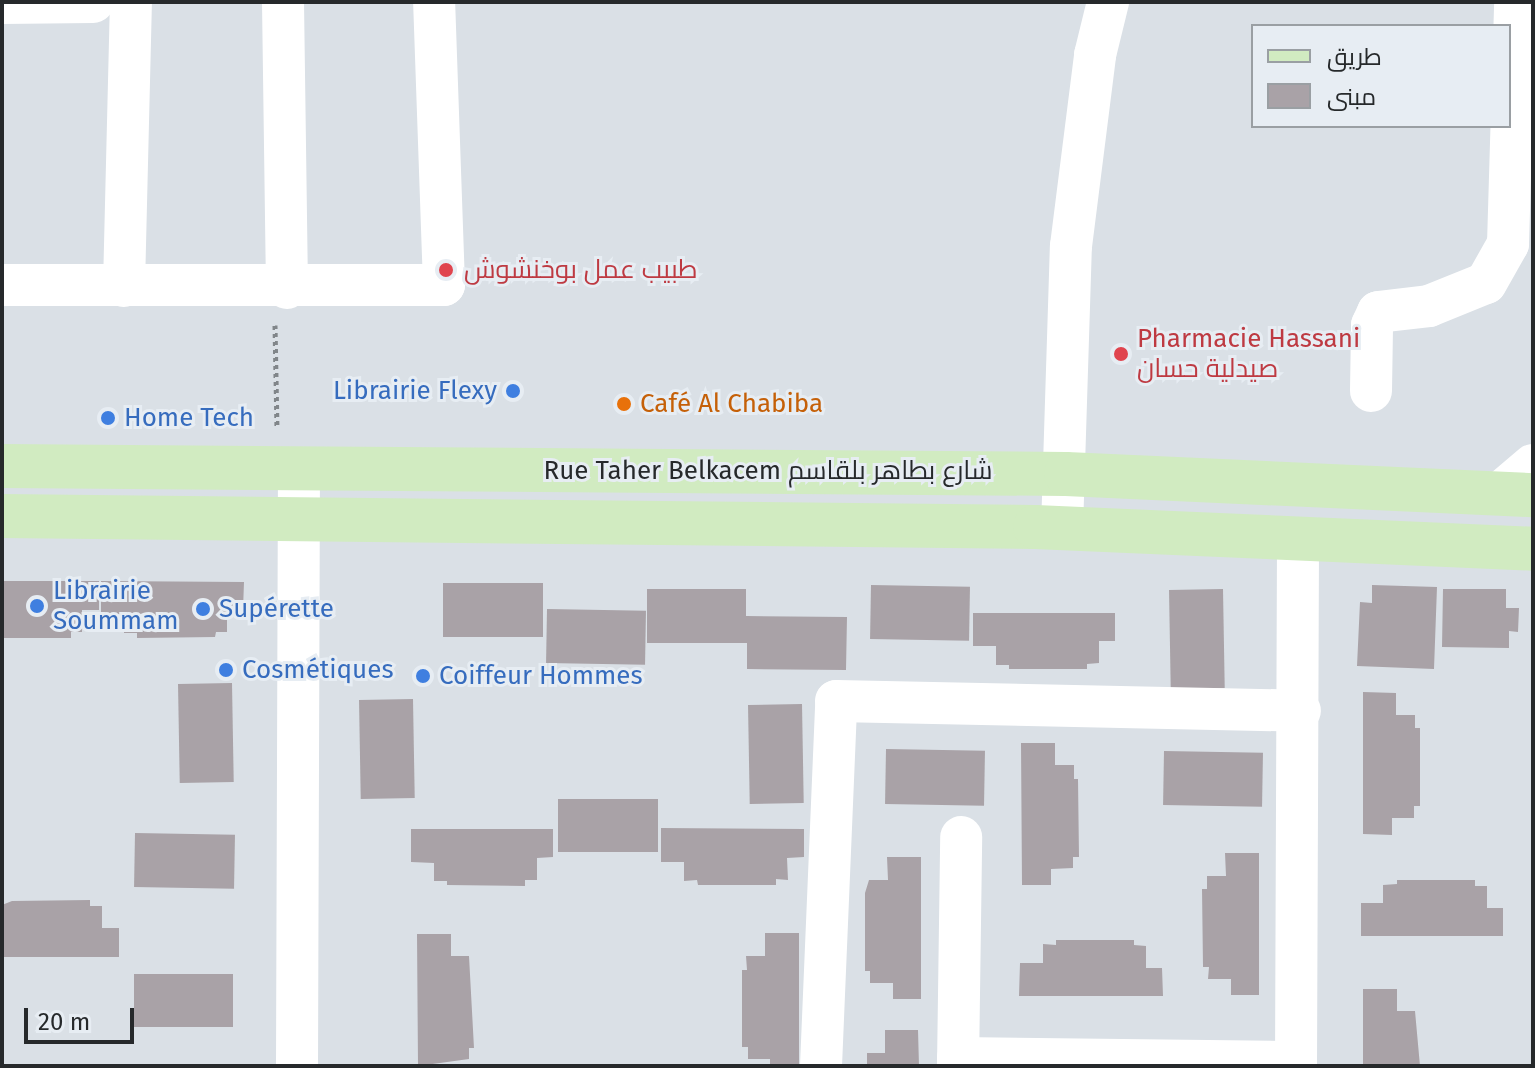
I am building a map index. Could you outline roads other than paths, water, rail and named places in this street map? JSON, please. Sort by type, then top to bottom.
[{"type":"main road","name":"Rue Taher Belkacem شارع بطاهر بلقاسم","points":[[2,466],[1066,474],[1522,484]]},
{"type":"main road","name":"Rue Taher Belkacem شارع بطاهر بلقاسم","points":[[2,516],[1062,529],[1533,549]]},
{"type":"street","points":[[2,3],[93,2]]},
{"type":"street","points":[[124,286],[131,2]]},
{"type":"street","points":[[283,2],[287,288]]},
{"type":"street","points":[[2,285],[287,288],[444,285],[434,2]]},
{"type":"street","points":[[1062,529],[1071,246],[1095,55],[1108,2]]},
{"type":"street","points":[[1371,391],[1372,325],[1378,312],[1429,306],[1486,283],[1508,244],[1515,2]]},
{"type":"street","points":[[297,1066],[299,469]]},
{"type":"street","points":[[961,837],[958,1062],[1296,1064],[1300,711],[1298,541]]},
{"type":"street","points":[[821,1066],[836,701],[1300,711]]},
{"type":"place","name":"طبيب عمل بوخنشوش","points":[[446,270]]},
{"type":"place","name":"Pharmacie Hassani صيدلية حسان","points":[[1121,354]]},
{"type":"place","name":"Librairie Flexy","points":[[513,391]]},
{"type":"place","name":"Café Al Chabiba","points":[[624,404]]},
{"type":"place","name":"Home Tech","points":[[108,418]]},
{"type":"place","name":"Librairie Soummam","points":[[37,606]]},
{"type":"place","name":"Supérette","points":[[203,609]]},
{"type":"place","name":"Cosmétiques","points":[[226,670]]},
{"type":"place","name":"Coiffeur Hommes","points":[[423,676]]}]
